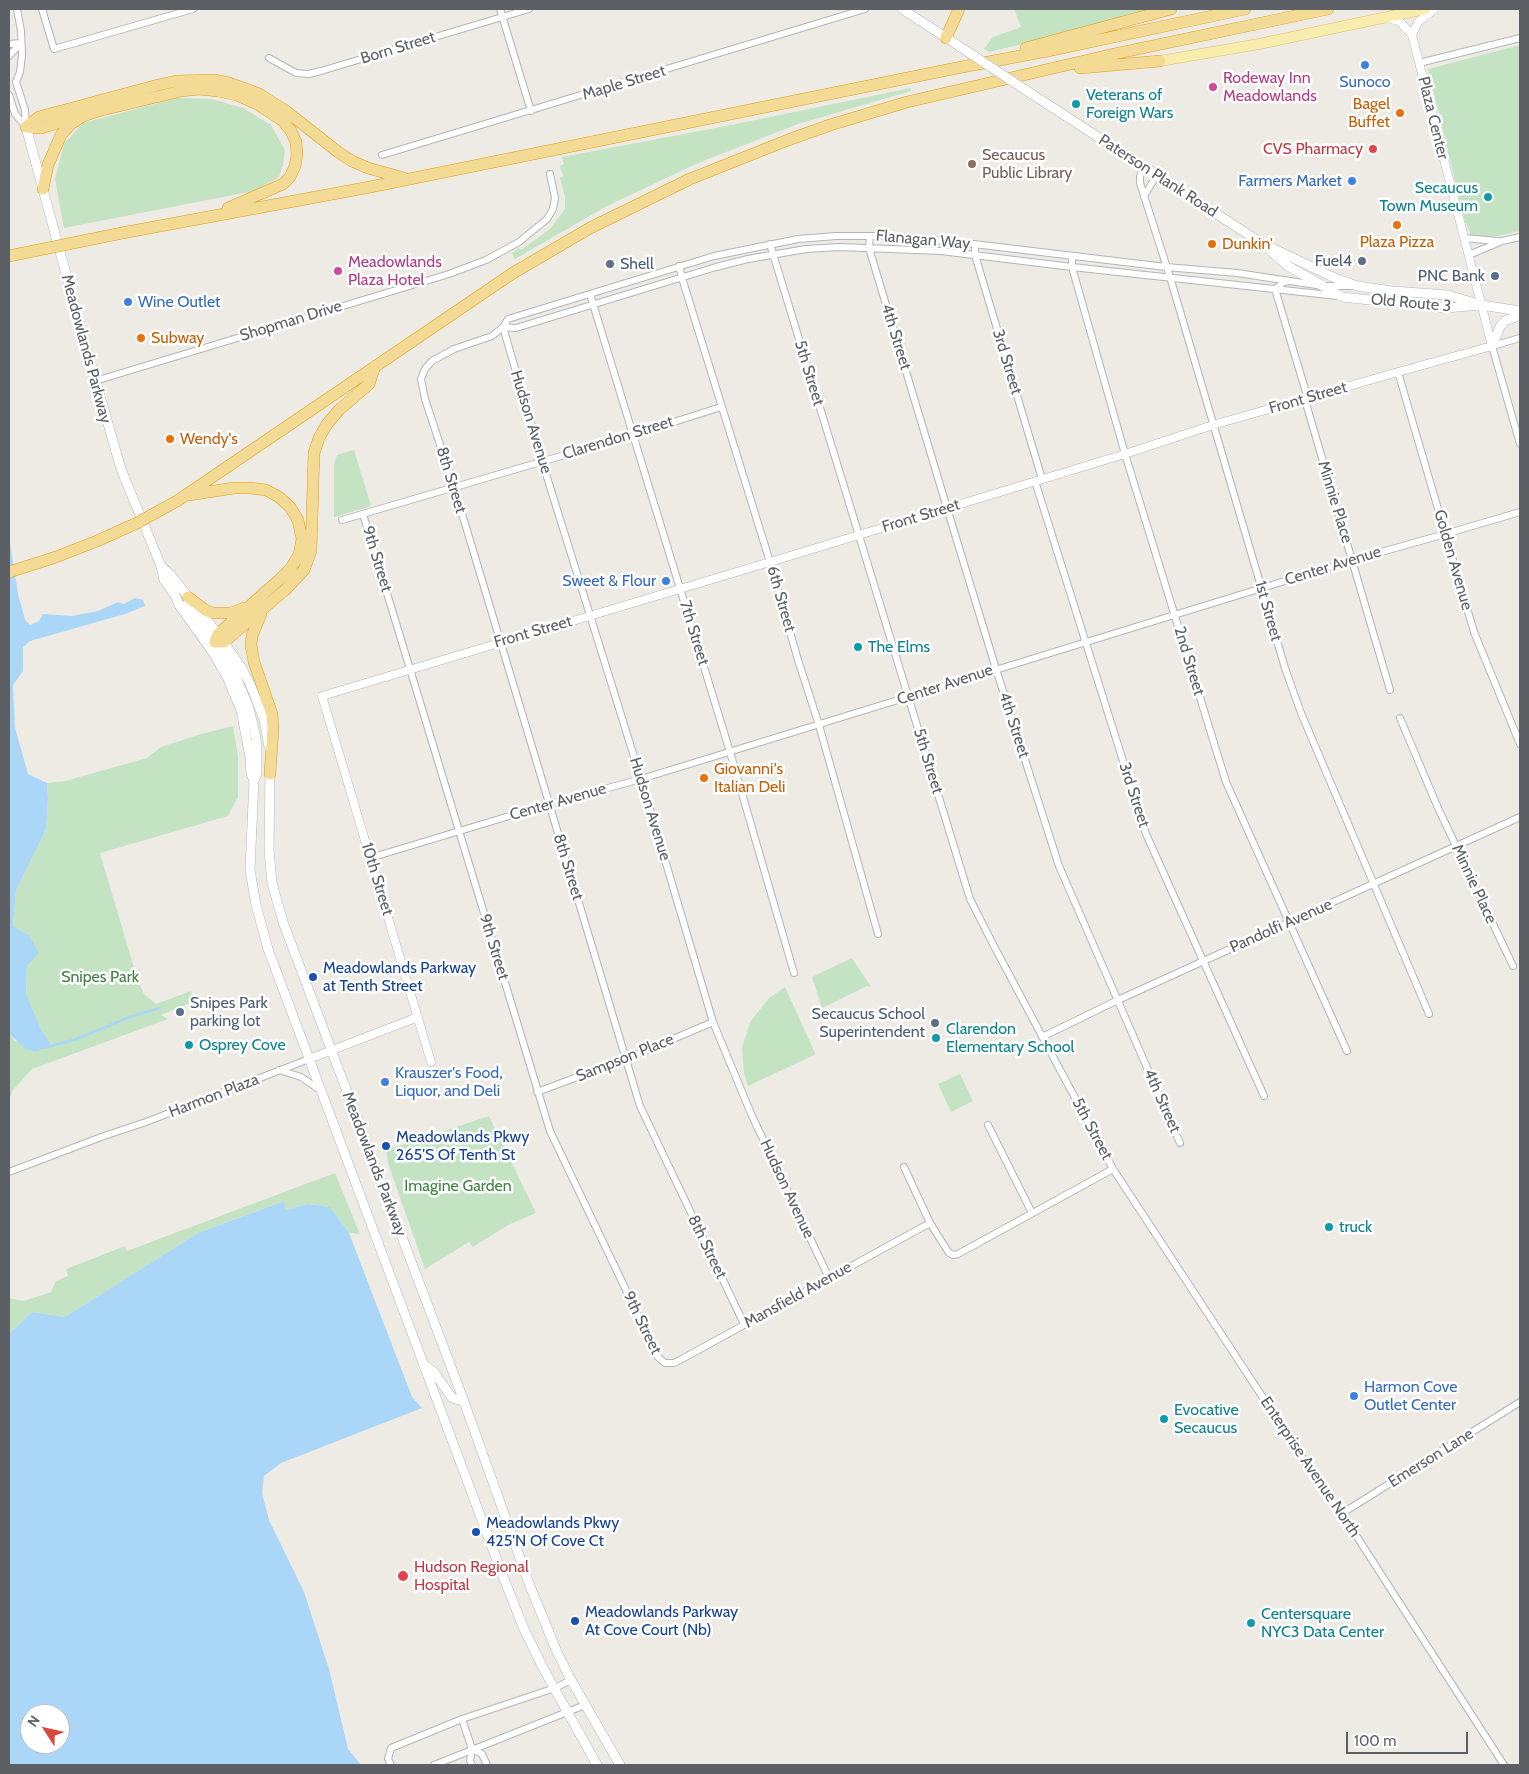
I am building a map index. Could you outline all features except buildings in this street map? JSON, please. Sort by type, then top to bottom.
[{"type":"highway","points":[[951,41],[953,19],[959,9]]},
{"type":"highway","points":[[957,68],[1171,9]]},
{"type":"highway","points":[[9,256],[211,216],[274,206],[1052,50],[1245,9]]},
{"type":"highway","points":[[9,572],[97,541],[137,523],[181,498],[538,257],[616,214],[690,179],[788,140],[869,113],[944,93],[1114,54],[1328,9]]},
{"type":"highway","points":[[1041,72],[1160,61]]},
{"type":"highway","points":[[26,127],[39,117],[158,85],[176,81],[214,80],[244,88],[273,101],[352,161],[368,168],[407,179]]},
{"type":"highway","points":[[26,127],[41,128],[161,94],[199,89],[237,95],[257,104],[283,121],[291,132],[296,142],[297,155],[295,166],[290,177],[283,184],[211,216]]},
{"type":"highway","points":[[43,189],[48,165],[61,135],[71,124],[83,116],[98,111]]},
{"type":"highway","points":[[219,639],[261,603],[295,580],[304,570],[311,551],[314,453],[319,438],[327,424],[339,410],[369,384],[375,366]]},
{"type":"highway","points":[[181,498],[216,490],[250,488],[266,490],[279,497],[290,507],[298,520],[302,539],[299,555],[291,568],[261,603],[251,645],[254,662],[272,714],[270,774]]},
{"type":"highway","points":[[188,597],[205,610],[222,614],[261,603]]},
{"type":"main road","name":"Paterson Plank Road","points":[[902,9],[1263,244],[1288,266],[1342,296]]},
{"type":"main road","points":[[1160,61],[1259,44],[1425,9]]},
{"type":"main road","name":"Meadowlands Parkway","points":[[26,127],[95,381],[121,468],[161,566],[164,580],[175,595],[179,605],[214,654],[234,691],[246,730],[251,774],[254,780],[250,870],[256,905],[268,948],[524,1629],[597,1765]]},
{"type":"main road","name":"Paterson Plank Road","points":[[1263,244],[1335,278],[1357,286],[1392,291],[1448,295],[1481,305],[1520,311]]},
{"type":"main road","points":[[1380,301],[1392,291]]},
{"type":"main road","name":"Old Route 3","points":[[1342,296],[1446,308],[1481,305]]},
{"type":"main road","points":[[1492,346],[1500,327],[1505,321],[1520,315]]},
{"type":"main road","name":"Meadowlands Parkway","points":[[161,566],[170,574],[241,667],[264,719],[269,746],[269,850],[272,883],[283,922],[463,1401],[530,1586],[557,1652],[571,1680],[620,1765]]},
{"type":"main road","points":[[175,595],[219,639],[234,672],[249,708],[256,738],[257,774],[254,780]]},
{"type":"main road","points":[[423,1364],[434,1372],[452,1398],[463,1401]]},
{"type":"street","points":[[17,9],[22,55],[20,72],[16,82],[25,110],[26,127]]},
{"type":"street","points":[[42,9],[54,49],[193,9]]},
{"type":"street","points":[[500,9],[531,111]]},
{"type":"street","name":"Born Street","points":[[269,58],[296,73],[309,74],[321,72],[528,9]]},
{"type":"street","name":"Maple Street","points":[[382,156],[865,9]]},
{"type":"street","points":[[1385,17],[1399,21],[1412,35],[1418,22],[1435,9]]},
{"type":"street","name":"Plaza Center","points":[[1412,35],[1492,346]]},
{"type":"street","points":[[1419,63],[1520,38]]},
{"type":"street","points":[[9,44],[21,43]]},
{"type":"street","points":[[9,56],[21,43]]},
{"type":"street","points":[[9,94],[15,114],[26,127]]},
{"type":"street","name":"1st Street","points":[[1143,166],[1140,177],[1144,196],[1262,588],[1284,668],[1301,713],[1429,1014]]},
{"type":"street","name":"Shopman Drive","points":[[95,381],[440,276],[486,260],[519,242],[546,219],[553,209],[555,198],[550,174]]},
{"type":"street","points":[[1144,196],[1157,175]]},
{"type":"street","name":"4th Street","points":[[870,236],[869,248],[996,668],[1059,866],[1180,1143]]},
{"type":"street","name":"Flanagan Way","points":[[425,369],[432,361],[442,355],[492,336],[503,327],[508,319],[727,253],[818,237],[892,236],[1166,267],[1237,273],[1323,286],[1357,286]]},
{"type":"street","points":[[818,237],[819,248]]},
{"type":"street","points":[[1468,255],[1502,241],[1520,237]]},
{"type":"street","points":[[1464,238],[1502,241]]},
{"type":"street","name":"5th Street","points":[[770,244],[968,895],[1113,1169]]},
{"type":"street","name":"3rd Street","points":[[975,244],[975,255],[1084,641],[1146,834],[1264,1096]]},
{"type":"street","name":"Flanagan Way","points":[[503,327],[516,328],[730,264],[772,254],[839,247],[941,251],[1342,296]]},
{"type":"street","points":[[1027,261],[1028,250]]},
{"type":"street","points":[[727,253],[730,264]]},
{"type":"street","name":"2nd Street","points":[[1072,256],[1072,267],[1126,454],[1226,782],[1348,1051]]},
{"type":"street","name":"6th Street","points":[[680,266],[721,407],[819,725],[878,934]]},
{"type":"street","points":[[635,280],[638,291]]},
{"type":"street","points":[[1276,289],[1284,282],[1293,280]]},
{"type":"street","name":"Minnie Place","points":[[1276,289],[1390,690]]},
{"type":"street","name":"7th Street","points":[[590,294],[730,752],[794,973]]},
{"type":"street","name":"Hudson Avenue","points":[[503,327],[713,1022],[752,1116],[829,1278]]},
{"type":"street","name":"Front Street","points":[[322,696],[860,535],[1126,454],[1213,425],[1520,338]]},
{"type":"street","points":[[1492,346],[1520,444]]},
{"type":"street","name":"8th Street","points":[[425,369],[421,379],[422,386],[640,1106],[744,1324]]},
{"type":"street","name":"Golden Avenue","points":[[1398,372],[1474,632],[1520,744]]},
{"type":"street","name":"Clarendon Street","points":[[342,520],[721,407]]},
{"type":"street","name":"Center Avenue","points":[[370,858],[909,698],[996,668],[1352,560],[1520,512]]},
{"type":"street","name":"9th Street","points":[[363,514],[537,1092],[554,1141],[658,1357],[665,1363]]},
{"type":"street","name":"10th Street","points":[[322,696],[431,1062]]},
{"type":"street","name":"Minnie Place","points":[[1400,718],[1456,846],[1513,966]]},
{"type":"street","name":"Pandolfi Avenue","points":[[1042,1037],[1118,1000],[1520,817]]},
{"type":"street","name":"Harmon Plaza","points":[[9,1172],[146,1122],[418,1017]]},
{"type":"street","name":"Sampson Place","points":[[537,1092],[626,1059],[713,1022]]},
{"type":"street","points":[[279,1070],[301,1077],[320,1090]]},
{"type":"street","points":[[988,1125],[1032,1213]]},
{"type":"street","points":[[904,1167],[930,1223],[948,1253],[952,1255],[958,1254],[1113,1169]]},
{"type":"street","name":"Enterprise Avenue North","points":[[1113,1169],[1504,1765]]},
{"type":"street","name":"Mansfield Avenue","points":[[665,1363],[674,1363],[680,1360],[930,1223]]},
{"type":"street","name":"Emerson Lane","points":[[1341,1514],[1520,1402]]},
{"type":"street","points":[[391,1765],[388,1759],[391,1748],[462,1719],[554,1688],[571,1680]]},
{"type":"street","points":[[434,1765],[585,1706]]},
{"type":"street","points":[[462,1719],[472,1749],[470,1761],[472,1765]]},
{"type":"street","points":[[472,1749],[482,1754],[487,1765]]},
{"type":"green space","points":[[1014,9],[1157,9],[1082,30],[989,52],[984,49],[993,37],[1021,27]]},
{"type":"green space","points":[[1520,45],[1520,231],[1488,238],[1471,235],[1464,218],[1428,69]]},
{"type":"green space","points":[[911,88],[911,91],[798,124],[698,163],[607,206],[515,259],[512,253],[519,248],[521,250],[550,229],[565,209],[565,197],[560,178],[563,176],[560,166],[564,164],[562,157]]},
{"type":"green space","points":[[177,98],[212,99],[243,108],[271,125],[285,150],[279,177],[254,191],[64,228],[55,179],[64,144],[83,123]]},
{"type":"green space","points":[[354,450],[371,506],[334,517],[334,464],[337,455]]},
{"type":"green space","name":"Snipes Park","points":[[233,726],[238,757],[238,797],[228,816],[100,853],[137,978],[144,994],[156,1004],[191,991],[192,1002],[161,1015],[168,1019],[32,1069],[13,1090],[9,1100],[9,1035],[15,1041],[51,1044],[41,1029],[26,994],[27,966],[38,953],[29,935],[13,926],[16,890],[46,829],[47,783],[65,781],[147,758],[161,747]]},
{"type":"green space","points":[[852,958],[871,987],[867,986],[822,1008],[812,977]]},
{"type":"green space","points":[[785,987],[815,1053],[748,1086],[744,1073],[742,1048],[750,1022],[769,998]]},
{"type":"green space","points":[[960,1074],[973,1101],[951,1112],[938,1084]]},
{"type":"green space","name":"Imagine Garden","points":[[489,1116],[536,1213],[508,1225],[473,1247],[469,1242],[425,1269],[388,1163],[386,1150]]},
{"type":"green space","points":[[335,1173],[360,1234],[349,1233],[330,1207],[308,1204],[285,1210],[283,1201],[198,1233],[65,1317],[32,1312],[9,1334],[9,1298],[24,1301],[51,1292],[56,1281],[68,1276],[66,1269],[125,1246],[127,1251]]},
{"type":"water","points":[[9,536],[18,594],[25,620],[30,625],[39,621],[43,614],[72,616],[98,611],[118,602],[124,604],[135,598],[143,600],[145,606],[125,614],[30,641],[23,647],[23,671],[13,685],[15,728],[28,774],[47,783],[48,798],[46,829],[16,890],[13,926],[29,935],[39,953],[27,966],[26,994],[41,1029],[51,1044],[35,1052],[24,1048],[9,1035]]},
{"type":"water","points":[[284,1201],[285,1210],[308,1204],[330,1207],[349,1233],[412,1397],[422,1408],[281,1463],[264,1476],[262,1493],[269,1520],[304,1592],[329,1669],[348,1749],[361,1765],[9,1765],[9,1334],[32,1312],[65,1317],[198,1233]]},
{"type":"waterway","points":[[43,1048],[74,1040],[130,1017],[160,1008]]},
{"type":"place","name":"Sunoco","points":[[1365,65]]},
{"type":"place","name":"Rodeway Inn Meadowlands","points":[[1213,87]]},
{"type":"place","name":"Veterans of Foreign Wars","points":[[1076,104]]},
{"type":"place","name":"Bagel Buffet","points":[[1400,113]]},
{"type":"place","name":"CVS Pharmacy","points":[[1373,149]]},
{"type":"place","name":"Secaucus Public Library","points":[[972,164]]},
{"type":"place","name":"Farmers Market","points":[[1352,181]]},
{"type":"place","name":"Secaucus Town Museum","points":[[1488,197]]},
{"type":"place","name":"Plaza Pizza","points":[[1397,225]]},
{"type":"place","name":"Dunkin'","points":[[1212,244]]},
{"type":"place","name":"Fuel4","points":[[1362,261]]},
{"type":"place","name":"Shell","points":[[610,264]]},
{"type":"place","name":"Meadowlands Plaza Hotel","points":[[338,271]]},
{"type":"place","name":"PNC Bank","points":[[1495,276]]},
{"type":"place","name":"Wine Outlet","points":[[128,302]]},
{"type":"place","name":"Subway","points":[[141,338]]},
{"type":"place","name":"Wendy's","points":[[170,439]]},
{"type":"place","name":"Sweet & Flour","points":[[666,581]]},
{"type":"place","name":"The Elms","points":[[858,647]]},
{"type":"place","name":"Giovanni's Italian Deli","points":[[704,778]]},
{"type":"place","name":"Meadowlands Parkway at Tenth Street","points":[[313,977]]},
{"type":"place","name":"Snipes Park parking lot","points":[[180,1012]]},
{"type":"place","name":"Secaucus School Superintendent","points":[[935,1023]]},
{"type":"place","name":"Clarendon Elementary School","points":[[936,1038]]},
{"type":"place","name":"Osprey Cove","points":[[189,1045]]},
{"type":"place","name":"Krauszer's Food, Liquor, and Deli","points":[[385,1082]]},
{"type":"place","name":"Meadowlands Pkwy 265'S Of Tenth St","points":[[386,1146]]},
{"type":"place","name":"truck","points":[[1329,1227]]},
{"type":"place","name":"Harmon Cove Outlet Center","points":[[1354,1396]]},
{"type":"place","name":"Evocative Secaucus","points":[[1164,1419]]},
{"type":"place","name":"Meadowlands Pkwy 425'N Of Cove Ct","points":[[476,1532]]},
{"type":"place","name":"Hudson Regional Hospital","points":[[403,1576]]},
{"type":"place","name":"Meadowlands Parkway At Cove Court (Nb)","points":[[575,1621]]},
{"type":"place","name":"Centersquare NYC3 Data Center","points":[[1251,1623]]}]
